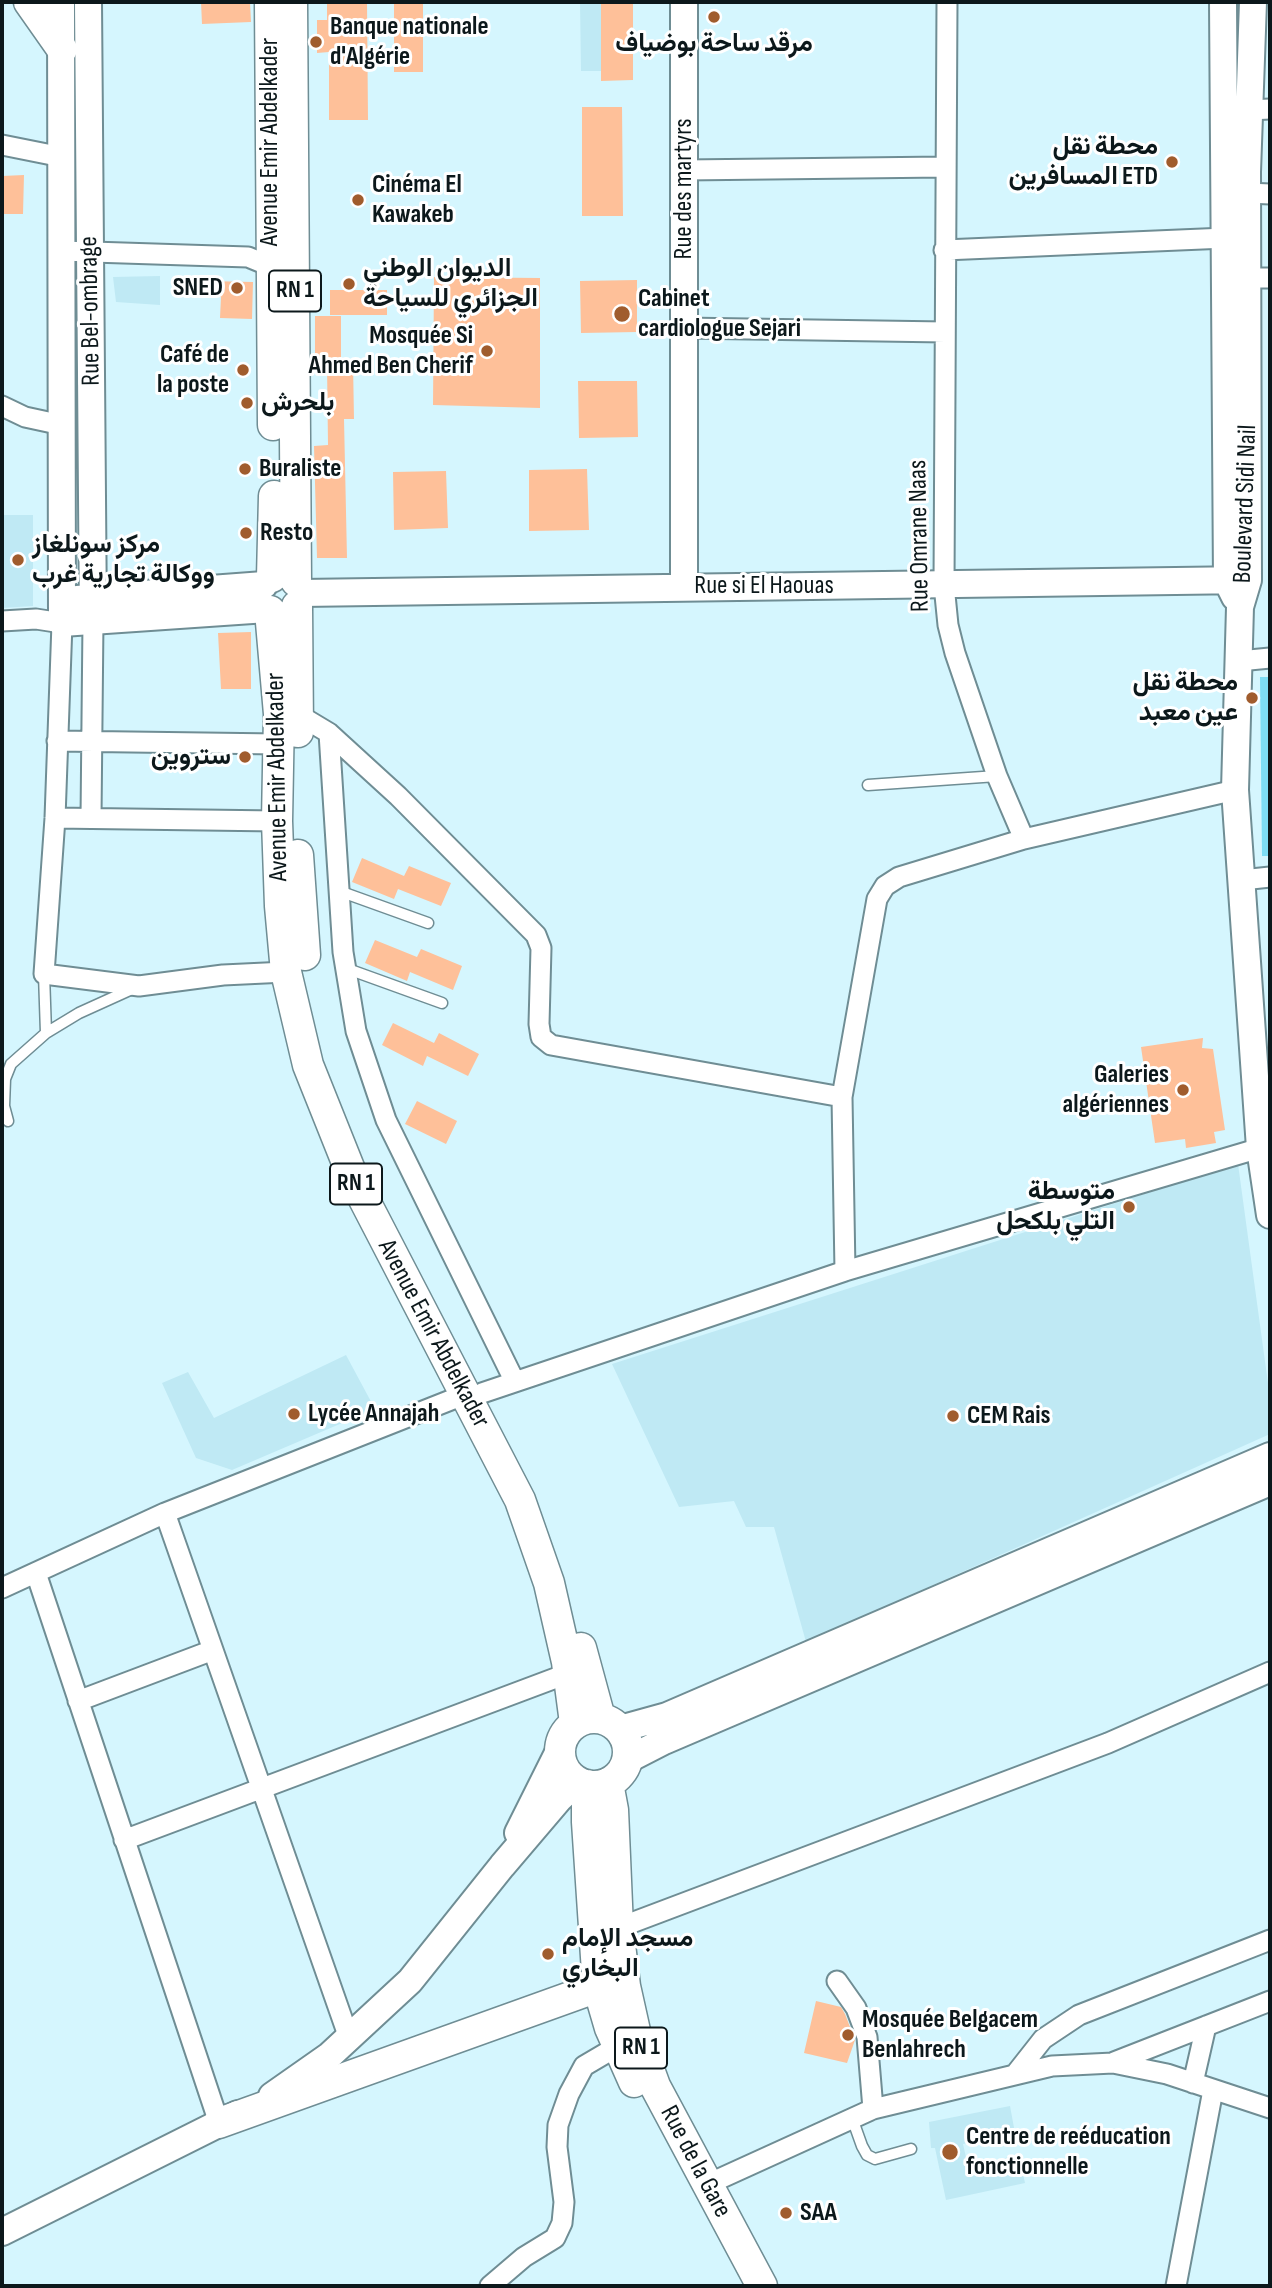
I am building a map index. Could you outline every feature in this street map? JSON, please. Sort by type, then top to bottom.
[{"type":"main road","points":[[29,2],[62,49]]},
{"type":"main road","name":"Rue Bel-ombrage","points":[[53,615],[62,425],[61,2]]},
{"type":"main road","name":"Rue Bel-ombrage","points":[[88,2],[94,609]]},
{"type":"main road","name":"Avenue Emir Abdelkader","points":[[270,2],[276,257],[275,511],[306,970],[325,1057],[343,1110],[520,1500],[549,1583],[569,1673],[589,1729]]},
{"type":"main road","name":"Avenue Emir Abdelkader","points":[[276,257],[292,2]]},
{"type":"main road","name":"Rue des martyrs","points":[[684,2],[684,587]]},
{"type":"main road","name":"Boulevard Sidi Nail","points":[[1223,2],[1226,238],[1240,607],[1239,661]]},
{"type":"main road","name":"Boulevard Sidi Nail","points":[[1238,580],[1259,278],[1260,110],[1253,2]]},
{"type":"main road","name":"Rue si El Haouas","points":[[53,615],[94,609],[281,594],[1238,580]]},
{"type":"main road","points":[[1239,661],[1235,790],[1260,1148],[1270,1214]]},
{"type":"main road","name":"Avenue Emir Abdelkader","points":[[289,714],[278,744],[277,821],[286,972],[308,1065],[324,1110],[396,1264],[522,1474],[559,1562],[589,1729]]},
{"type":"main road","points":[[591,1783],[564,1767],[589,1729],[667,1716],[1270,1456]]},
{"type":"main road","points":[[2,2232],[286,2089],[349,2038],[410,1981],[559,1799],[591,1783],[617,1777],[627,1760],[664,1741],[1270,1482]]},
{"type":"main road","points":[[589,1729],[626,1739],[627,1760]]},
{"type":"main road","points":[[502,1866],[589,1729]]},
{"type":"main road","name":"Rue de la Gare","points":[[591,1783],[612,1810],[618,1928],[625,1986],[635,2031],[654,2086],[738,2286]]},
{"type":"main road","name":"Rue de la Gare","points":[[591,1783],[587,1822],[598,1987],[618,2046],[698,2191],[762,2286]]},
{"type":"main road","points":[[219,2123],[598,1987]]},
{"type":"street","name":"Rue Omrane Naas","points":[[947,2],[944,167],[944,585],[948,625],[955,653],[997,776],[1024,839]]},
{"type":"street","points":[[2,145],[61,157]]},
{"type":"street","points":[[684,170],[944,167]]},
{"type":"street","points":[[944,250],[1226,238]]},
{"type":"street","points":[[61,251],[276,257]]},
{"type":"street","points":[[683,328],[945,332]]},
{"type":"street","points":[[2,406],[24,417],[62,425]]},
{"type":"street","points":[[91,818],[94,609]]},
{"type":"street","points":[[2,621],[53,615],[57,741],[55,818],[44,974],[139,986],[223,975],[286,972]]},
{"type":"street","points":[[1239,661],[1270,658]]},
{"type":"street","points":[[289,714],[329,733],[398,796],[536,935],[541,948],[539,1024],[541,1037],[551,1045],[842,1097]]},
{"type":"street","points":[[329,733],[338,891],[345,967],[356,1031],[386,1120],[514,1380]]},
{"type":"street","points":[[57,741],[278,744]]},
{"type":"street","points":[[845,1271],[842,1097],[877,899],[885,886],[898,877],[1024,839],[1235,790]]},
{"type":"street","points":[[55,818],[277,821]]},
{"type":"street","points":[[1242,880],[1270,877]]},
{"type":"street","points":[[2,1588],[166,1514],[514,1380],[845,1271],[1260,1148]]},
{"type":"street","points":[[166,1514],[349,2038]]},
{"type":"street","points":[[36,1573],[219,2123]]},
{"type":"street","points":[[78,1701],[213,1650]]},
{"type":"street","points":[[618,1928],[1108,1743],[1270,1672]]},
{"type":"street","points":[[124,1840],[569,1673]]},
{"type":"street","points":[[1017,2072],[1043,2039],[1079,2015],[1270,1940]]},
{"type":"street","points":[[837,1981],[856,2008],[867,2037],[873,2109]]},
{"type":"street","points":[[1113,2063],[1270,2001]]},
{"type":"street","points":[[1193,2083],[1206,2026]]},
{"type":"street","points":[[490,2286],[524,2257],[555,2238],[562,2223],[564,2202],[557,2147],[558,2125],[569,2094],[584,2066],[618,2046]]},
{"type":"street","points":[[698,2191],[873,2109],[1017,2072],[1052,2066],[1113,2063],[1193,2083],[1270,2108]]},
{"type":"street","points":[[1176,2286],[1213,2090]]},
{"type":"lane","points":[[868,785],[997,776]]},
{"type":"lane","points":[[338,891],[428,923]]},
{"type":"lane","points":[[345,967],[442,1003]]},
{"type":"lane","points":[[44,974],[46,1033]]},
{"type":"lane","points":[[8,1121],[4,1106],[5,1079],[11,1064],[46,1033],[79,1013],[139,986]]},
{"type":"lane","points":[[852,2118],[867,2155],[876,2159],[911,2149]]},
{"type":"shaded area","points":[[580,2],[601,2],[602,71],[581,71]]},
{"type":"shaded area","points":[[160,276],[160,305],[116,302],[113,277]]},
{"type":"shaded area","name":"مركز سونلغاز ووكالة تجارية غرب","points":[[2,515],[33,515],[33,606],[2,608]]},
{"type":"shaded area","points":[[1260,677],[1270,677],[1270,856],[1262,856]]},
{"type":"shaded area","name":"CEM Rais","points":[[1238,1164],[1270,1398],[1270,1434],[806,1642],[774,1527],[746,1527],[734,1501],[679,1507],[612,1364]]},
{"type":"shaded area","name":"Lycée Annajah","points":[[346,1355],[375,1409],[232,1470],[196,1458],[162,1383],[188,1372],[214,1418]]},
{"type":"shaded area","name":"Centre de reéducation fonctionnelle","points":[[1010,2106],[1015,2133],[963,2144],[968,2166],[1019,2155],[1025,2183],[946,2200],[935,2148],[931,2148],[929,2122]]},
{"type":"building","points":[[201,2],[250,2],[251,22],[202,24]]},
{"type":"building","points":[[327,2],[367,2],[368,120],[329,120],[329,52],[317,53],[317,20],[327,20]]},
{"type":"building","points":[[394,2],[423,2],[423,72],[394,72]]},
{"type":"building","points":[[601,2],[633,2],[633,80],[601,81]]},
{"type":"building","points":[[582,107],[622,107],[623,216],[582,216]]},
{"type":"building","points":[[24,175],[23,214],[2,214],[2,176]]},
{"type":"building","name":"Mosquée Si Ahmed Ben Cherif","points":[[434,277],[540,278],[540,408],[433,405]]},
{"type":"building","points":[[637,280],[637,332],[581,333],[580,281]]},
{"type":"building","points":[[207,281],[253,282],[252,319],[220,318],[221,297],[206,297]]},
{"type":"building","points":[[330,290],[387,290],[387,315],[330,315]]},
{"type":"building","points":[[315,316],[341,316],[341,363],[315,363]]},
{"type":"building","points":[[353,363],[354,419],[344,419],[347,558],[317,558],[314,446],[328,445],[327,364]]},
{"type":"building","points":[[578,381],[637,381],[638,437],[579,438]]},
{"type":"building","points":[[587,469],[589,530],[529,531],[529,470]]},
{"type":"building","points":[[446,471],[448,528],[394,530],[393,472]]},
{"type":"building","points":[[251,632],[251,689],[221,689],[218,633]]},
{"type":"building","points":[[362,858],[404,876],[409,866],[451,883],[441,906],[398,889],[394,899],[352,882]]},
{"type":"building","points":[[375,940],[417,957],[421,949],[462,966],[453,990],[410,972],[407,981],[365,963]]},
{"type":"building","points":[[393,1023],[434,1043],[439,1033],[479,1054],[468,1076],[427,1056],[423,1066],[382,1045]]},
{"type":"building","name":"Galeries algériennes","points":[[1203,1038],[1202,1048],[1213,1049],[1225,1130],[1214,1132],[1216,1143],[1186,1148],[1185,1139],[1155,1143],[1141,1047]]},
{"type":"building","points":[[417,1101],[457,1121],[446,1144],[405,1124]]},
{"type":"building","points":[[816,2001],[841,2007],[845,2014],[855,2040],[847,2063],[804,2053]]},
{"type":"place","name":"مرقد ساحة بوضياف","points":[[714,17]]},
{"type":"place","name":"Banque nationale d'Algérie","points":[[316,42]]},
{"type":"place","name":"محطة نقل المسافرين ETD","points":[[1172,162]]},
{"type":"place","name":"Cinéma El Kawakeb","points":[[358,200]]},
{"type":"place","name":"الديوان الوطني الجزائري للسياحة","points":[[349,284]]},
{"type":"place","name":"SNED","points":[[237,288]]},
{"type":"place","name":"Cabinet cardiologue Sejari","points":[[622,314]]},
{"type":"place","name":"Mosquée Si Ahmed Ben Cherif","points":[[487,351]]},
{"type":"place","name":"Café de la poste","points":[[243,370]]},
{"type":"place","name":"بلحرش","points":[[247,403]]},
{"type":"place","name":"Buraliste","points":[[245,469]]},
{"type":"place","name":"Resto","points":[[246,533]]},
{"type":"place","name":"مركز سونلغاز ووكالة تجارية غرب","points":[[18,560]]},
{"type":"place","name":"محطة نقل عين معبد","points":[[1252,698]]},
{"type":"place","name":"ستروين","points":[[245,757]]},
{"type":"place","name":"Galeries algériennes","points":[[1183,1090]]},
{"type":"place","name":"متوسطة التلي بلكحل","points":[[1129,1207]]},
{"type":"place","name":"Lycée Annajah","points":[[294,1414]]},
{"type":"place","name":"CEM Rais","points":[[953,1416]]},
{"type":"place","name":"مسجد الإمام البخاري","points":[[548,1954]]},
{"type":"place","name":"Mosquée Belgacem Benlahrech","points":[[848,2035]]},
{"type":"place","name":"Centre de reéducation fonctionnelle","points":[[950,2152]]},
{"type":"place","name":"SAA","points":[[786,2213]]}]
